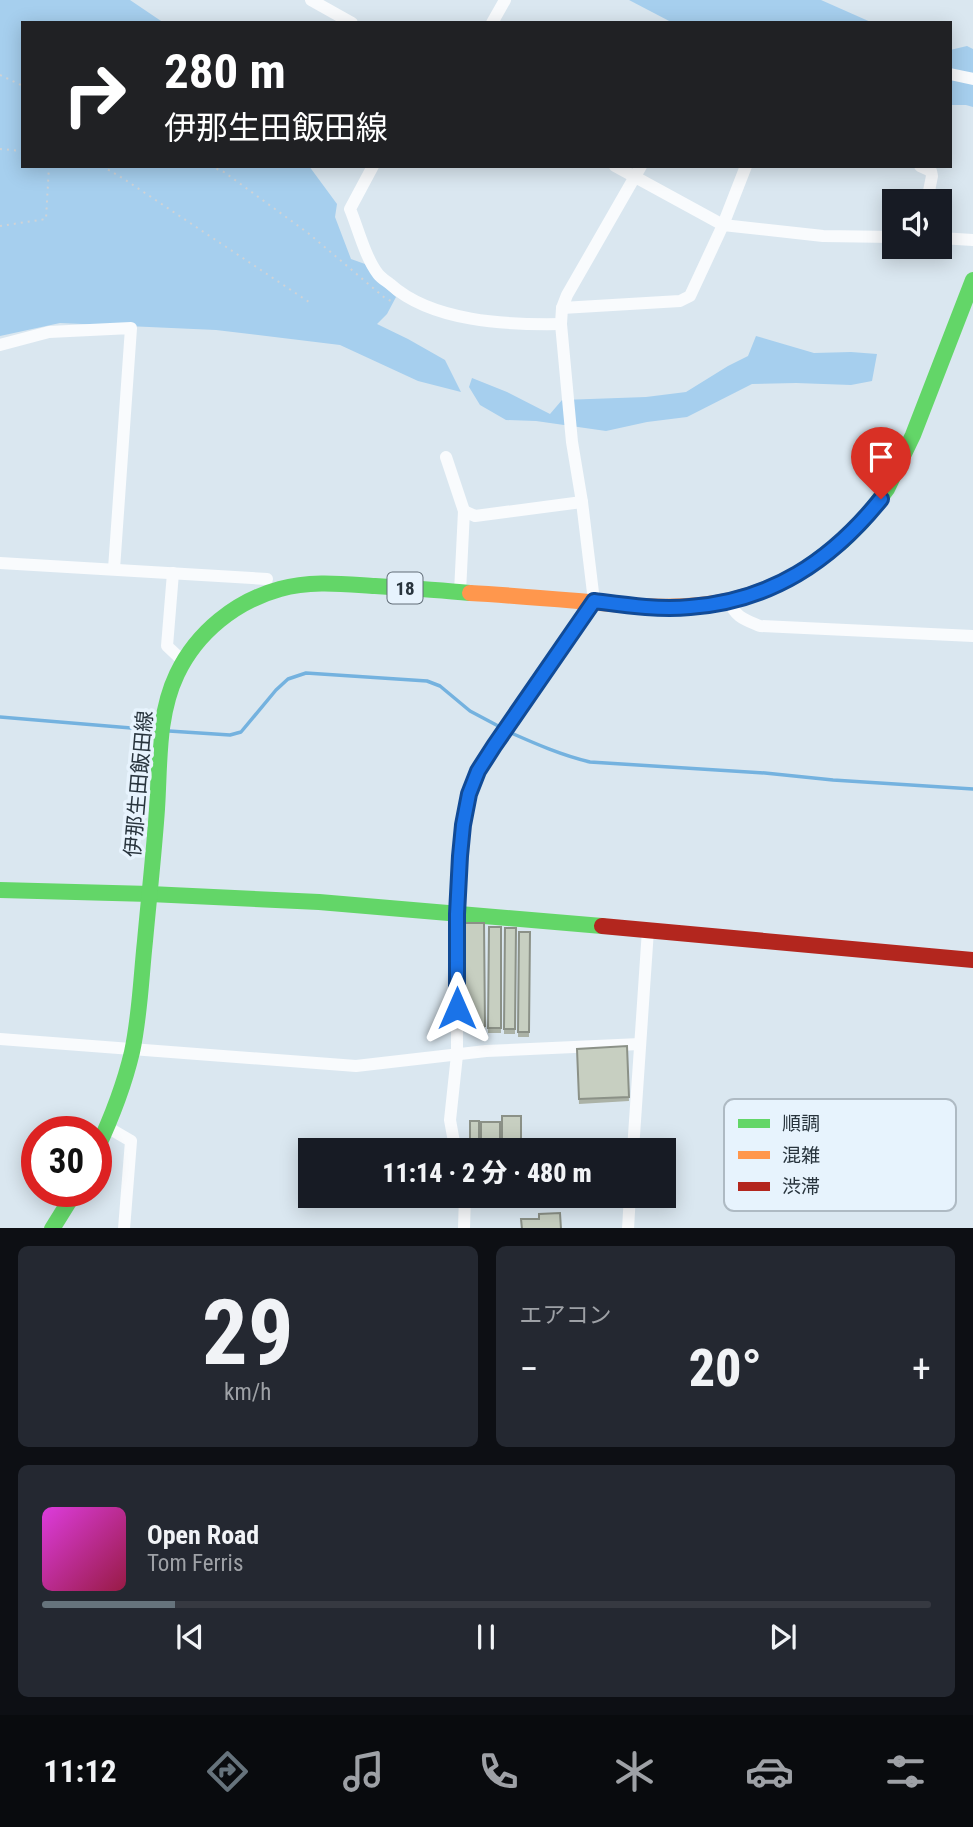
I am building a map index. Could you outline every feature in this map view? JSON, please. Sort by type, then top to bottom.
[{"type":"main road","name":"伊那生田飯田線","points":[[111,1116],[124,1082],[132,1049],[150,894],[163,720],[170,691],[184,662],[206,633],[230,611],[245,602],[281,588],[304,584],[330,583],[635,606],[690,607],[730,601],[774,586],[818,561],[848,536],[881,499],[903,461],[973,280]]},
{"type":"main road","points":[[0,890],[319,902],[973,960]]},
{"type":"main road","points":[[52,1228],[65,1207]]},
{"type":"street","points":[[311,0],[348,21]]},
{"type":"street","points":[[493,21],[505,0]]},
{"type":"street","points":[[952,74],[973,79]]},
{"type":"street","points":[[372,168],[350,209],[378,274],[402,295],[428,308],[493,322],[561,324]]},
{"type":"street","points":[[562,308],[680,300],[690,296],[723,225],[745,168]]},
{"type":"street","points":[[924,168],[931,171],[929,189]]},
{"type":"street","points":[[453,1138],[450,1120],[457,1055],[457,914],[463,825],[469,794],[478,771],[594,601],[572,442],[561,324],[562,308],[567,296],[638,172],[723,225],[823,236],[882,237]]},
{"type":"street","points":[[952,239],[973,240]]},
{"type":"street","points":[[0,345],[49,332],[131,328],[114,569]]},
{"type":"street","points":[[446,457],[464,512],[460,592]]},
{"type":"street","points":[[464,512],[475,516],[582,502]]},
{"type":"street","points":[[0,563],[267,579]]},
{"type":"street","points":[[173,573],[167,646],[184,662]]},
{"type":"street","points":[[730,601],[733,611],[743,619],[760,626],[973,636]]},
{"type":"street","points":[[635,1138],[648,930]]},
{"type":"street","points":[[0,1038],[356,1066],[511,1050],[640,1044]]},
{"type":"street","points":[[112,1130],[131,1141],[124,1228]]},
{"type":"street","points":[[464,1228],[465,1208]]},
{"type":"street","points":[[628,1228],[629,1208]]},
{"type":"path","points":[[0,75],[21,85]]},
{"type":"path","points":[[0,149],[21,151]]},
{"type":"path","points":[[0,226],[46,219],[49,168]]},
{"type":"path","points":[[105,168],[309,302]]},
{"type":"path","points":[[215,168],[224,172],[318,241],[385,299],[398,303]]},
{"type":"shaded area","points":[[0,0],[130,0],[161,21],[21,21],[21,168],[310,168],[337,204],[335,217],[351,259],[365,264],[373,276],[396,297],[387,314],[377,324],[445,360],[461,392],[418,381],[340,345],[216,330],[60,323],[0,336]]},
{"type":"shaded area","points":[[629,0],[821,0],[868,21],[669,21]]},
{"type":"shaded area","points":[[967,46],[973,49],[973,107],[952,105],[952,50]]},
{"type":"shaded area","points":[[756,336],[814,353],[877,354],[872,381],[851,385],[752,384],[687,417],[606,431],[536,421],[506,420],[480,405],[469,387],[472,378],[550,414],[562,400],[646,397],[686,392],[748,356]]},
{"type":"building","points":[[463,923],[484,923],[485,1026],[464,1026]]},
{"type":"building","points":[[489,927],[501,927],[501,1028],[488,1028]]},
{"type":"building","points":[[505,928],[516,928],[515,1029],[504,1029]]},
{"type":"building","points":[[519,932],[530,932],[529,1032],[518,1032]]},
{"type":"building","points":[[627,1046],[629,1097],[579,1099],[577,1049]]},
{"type":"building","points":[[502,1116],[521,1116],[521,1138],[502,1138]]},
{"type":"building","points":[[470,1121],[479,1121],[479,1138],[470,1138]]},
{"type":"building","points":[[481,1122],[500,1122],[500,1138],[481,1138]]},
{"type":"building","points":[[560,1213],[561,1228],[522,1228],[521,1219],[539,1219],[539,1214]]},
{"type":"waterway","points":[[169,731],[230,735],[241,732],[288,679],[306,673],[427,681],[440,686],[470,711],[502,728]]},
{"type":"waterway","points":[[0,717],[155,730]]},
{"type":"waterway","points":[[509,732],[559,753],[590,762],[973,789]]},
{"type":"traffic: fast","points":[[808,567],[843,541],[863,521],[887,489],[913,435],[973,280]]},
{"type":"traffic: fast","points":[[112,1116],[135,1038],[163,723],[171,690],[185,659],[207,632],[233,610],[264,594],[292,586],[339,584],[470,593]]},
{"type":"traffic: fast","points":[[0,890],[319,902],[602,926]]},
{"type":"traffic: fast","points":[[53,1228],[66,1207]]},
{"type":"traffic: slow","points":[[470,593],[640,606],[697,605],[752,594],[780,583],[808,567]]},
{"type":"traffic: jam","points":[[602,926],[973,960]]},
{"type":"route","points":[[457,1008],[460,856],[469,794],[478,771],[494,746],[594,601],[635,606],[690,607],[730,601],[774,586],[797,575],[833,550],[881,499]]}]
